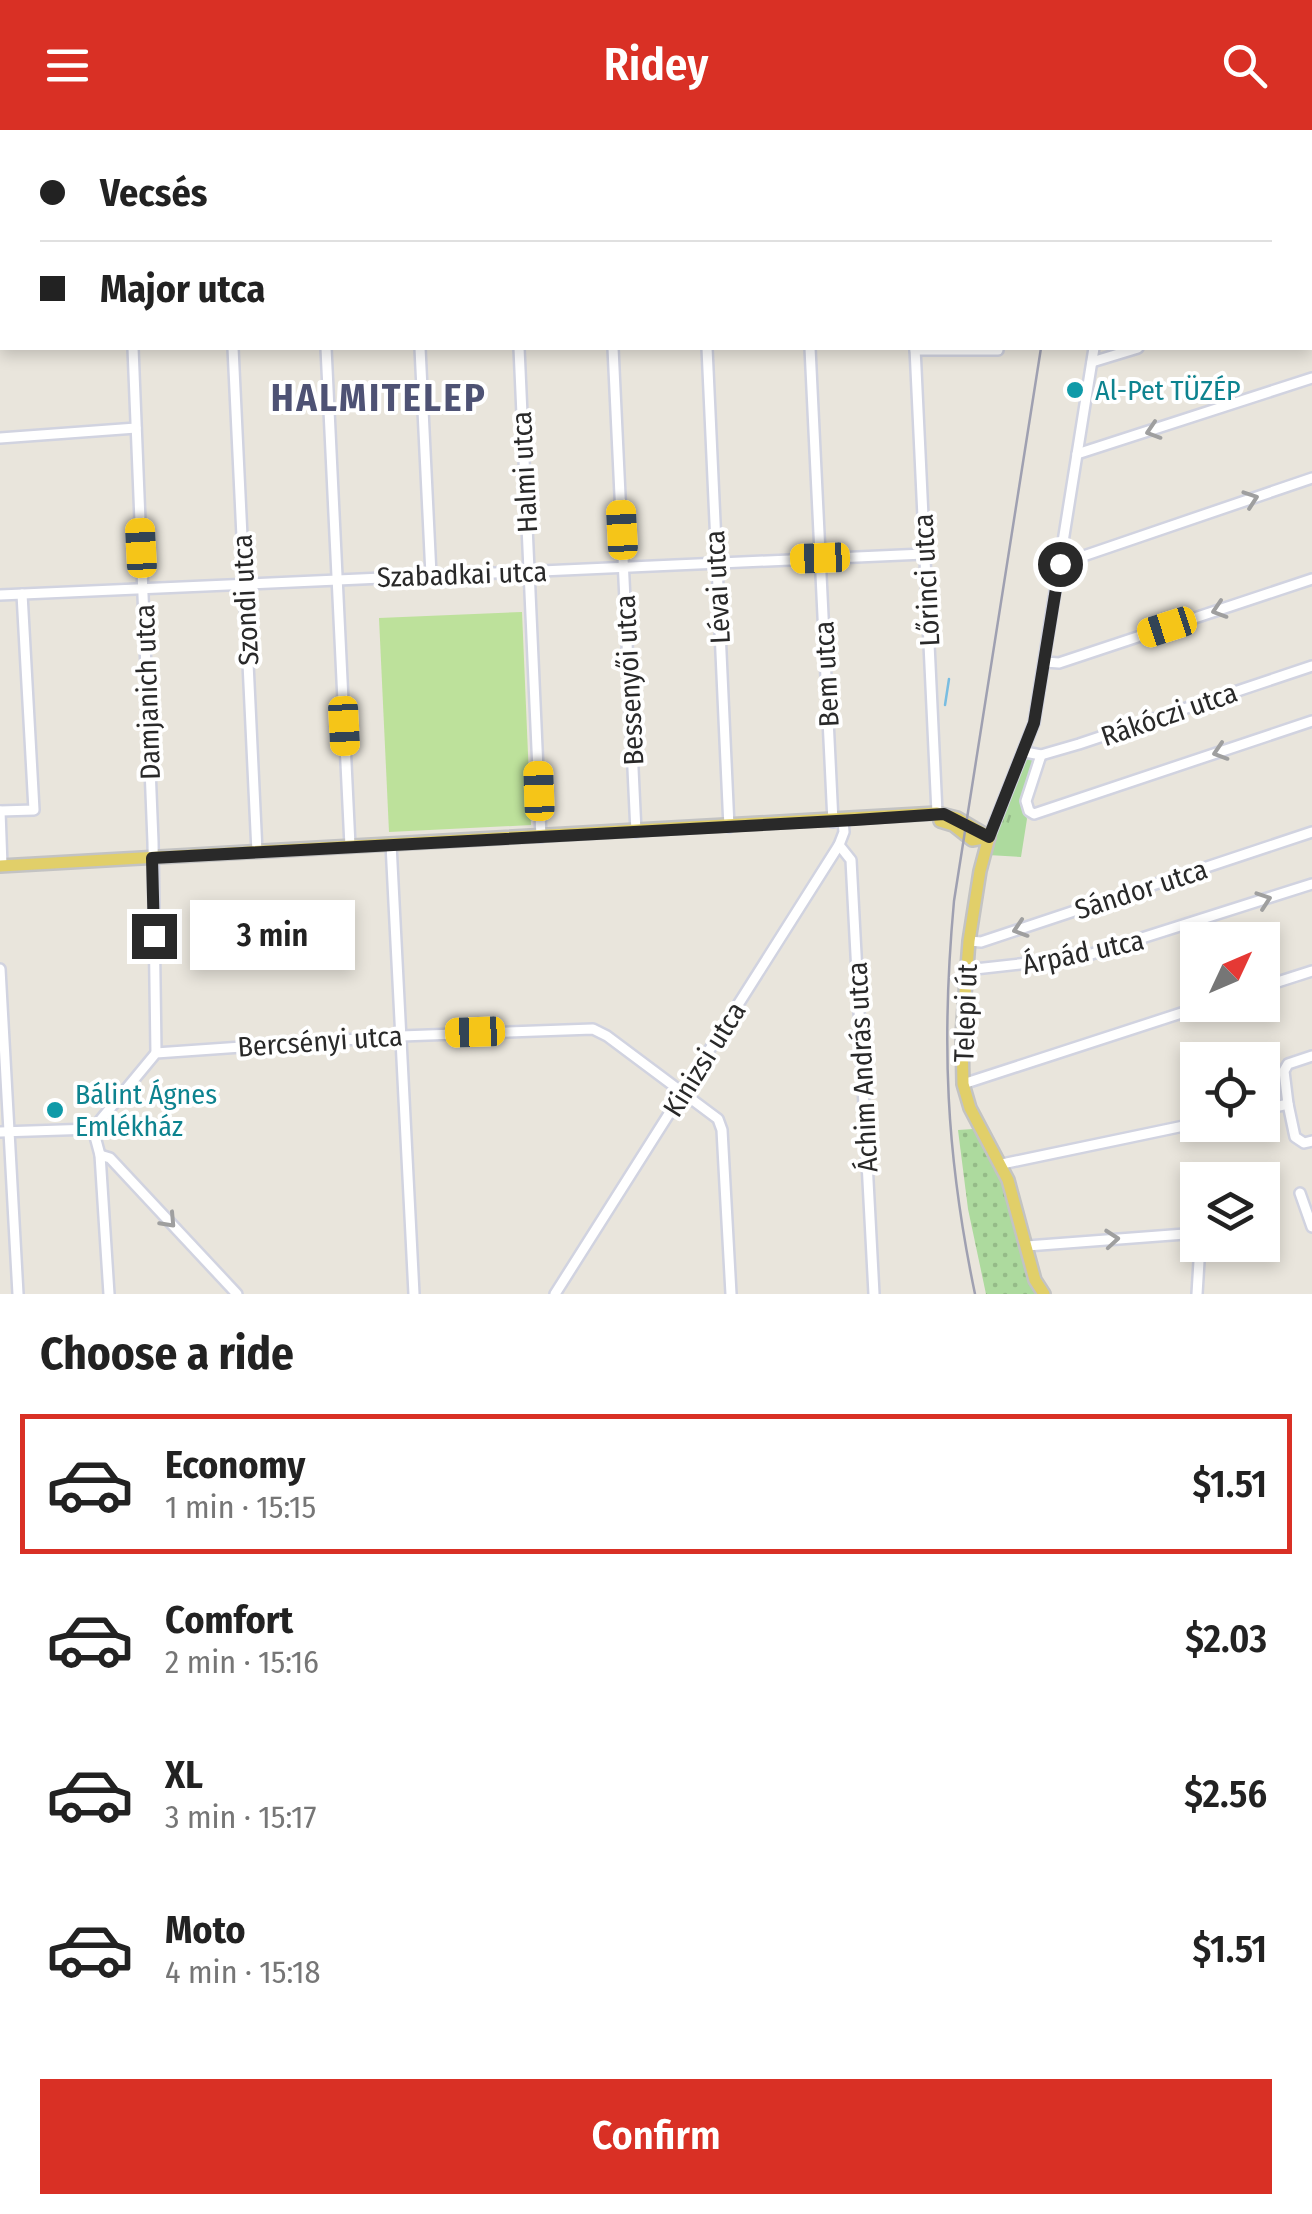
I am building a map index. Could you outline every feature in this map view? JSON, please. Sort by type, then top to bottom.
[{"type":"main road","points":[[1,866],[937,813],[956,818],[989,837]]},
{"type":"main road","points":[[910,817],[945,821],[972,840],[980,870]]},
{"type":"main road","points":[[972,840],[989,837]]},
{"type":"main road","name":"Telepi út","points":[[989,837],[968,941],[963,1084],[975,1118],[1002,1164],[1036,1280],[1044,1294]]},
{"type":"street","name":"Damjanich utca","points":[[133,350],[156,1053]]},
{"type":"street","name":"Szondi utca","points":[[232,350],[257,852]]},
{"type":"street","points":[[326,350],[350,846]]},
{"type":"street","points":[[420,350],[431,575]]},
{"type":"street","name":"Halmi utca","points":[[519,350],[541,836]]},
{"type":"street","name":"Bessenyői utca","points":[[614,350],[636,832]]},
{"type":"street","name":"Lévai utca","points":[[706,350],[729,827]]},
{"type":"street","name":"Bem utca","points":[[810,350],[838,821]]},
{"type":"street","name":"Lőrinci utca","points":[[915,350],[937,813]]},
{"type":"street","points":[[989,837],[1034,723],[1094,350]]},
{"type":"street","points":[[1092,362],[1131,350]]},
{"type":"street","points":[[1077,454],[1312,378]]},
{"type":"street","points":[[0,438],[136,428]]},
{"type":"street","points":[[1060,564],[1312,478]]},
{"type":"street","name":"Szabadkai utca","points":[[0,595],[924,554]]},
{"type":"street","points":[[1045,662],[1058,663],[1312,579]]},
{"type":"street","points":[[1,866],[0,810],[34,810],[22,594]]},
{"type":"street","name":"Rákóczi utca","points":[[1025,752],[1040,755],[1312,666]]},
{"type":"street","points":[[1040,755],[1026,801],[1028,811],[1034,814],[1312,721]]},
{"type":"street","name":"Kinizsi utca","points":[[555,1294],[839,845],[844,832],[838,821]]},
{"type":"street","name":"Sándor utca","points":[[968,941],[981,942],[1312,832]]},
{"type":"street","points":[[391,844],[414,1294]]},
{"type":"street","name":"Áchim András utca","points":[[839,845],[851,860],[874,1294]]},
{"type":"street","name":"Árpád utca","points":[[966,970],[1082,957],[1312,884]]},
{"type":"street","points":[[0,969],[4,1132],[18,1294]]},
{"type":"street","points":[[1280,981],[1312,970]]},
{"type":"street","points":[[963,1084],[1180,1013]]},
{"type":"street","name":"Bercsényi utca","points":[[156,1053],[402,1036],[593,1029],[714,1115],[720,1125],[731,1294]]},
{"type":"street","points":[[4,1132],[93,1129],[156,1053]]},
{"type":"street","points":[[1312,1056],[1288,1064],[1284,1071],[1295,1136],[1304,1142],[1312,1141]]},
{"type":"street","points":[[1280,1106],[1288,1104]]},
{"type":"street","points":[[1002,1164],[1180,1128]]},
{"type":"street","points":[[93,1129],[100,1155],[109,1294]]},
{"type":"street","points":[[100,1155],[110,1158],[237,1294]]},
{"type":"street","points":[[1300,1193],[1312,1227]]},
{"type":"street","points":[[1026,1246],[1180,1234]]},
{"type":"street","points":[[1198,1294],[1200,1262]]},
{"type":"green space","points":[[522,612],[531,825],[389,832],[379,618]]},
{"type":"green space","points":[[1030,757],[1036,762],[1024,808],[1027,819],[1021,857],[988,855],[1025,760]]},
{"type":"green space","points":[[973,1129],[1000,1172],[1038,1294],[986,1294],[968,1209],[958,1130]]},
{"type":"waterway","points":[[945,705],[949,679]]},
{"type":"railway","points":[[975,1294],[952,1146],[947,1051],[950,953],[954,901],[1041,350]]},
{"type":"place","name":"Al-Pet TÜZÉP","points":[[1075,390]]},
{"type":"place","name":"Bálint Ágnes Emlékház","points":[[55,1110]]},
{"type":"district","name":"HALMITELEP","points":[[379,398]]},
{"type":"route","points":[[154,936],[152,858],[937,813],[956,818],[989,837],[1034,723],[1060,564]]}]
